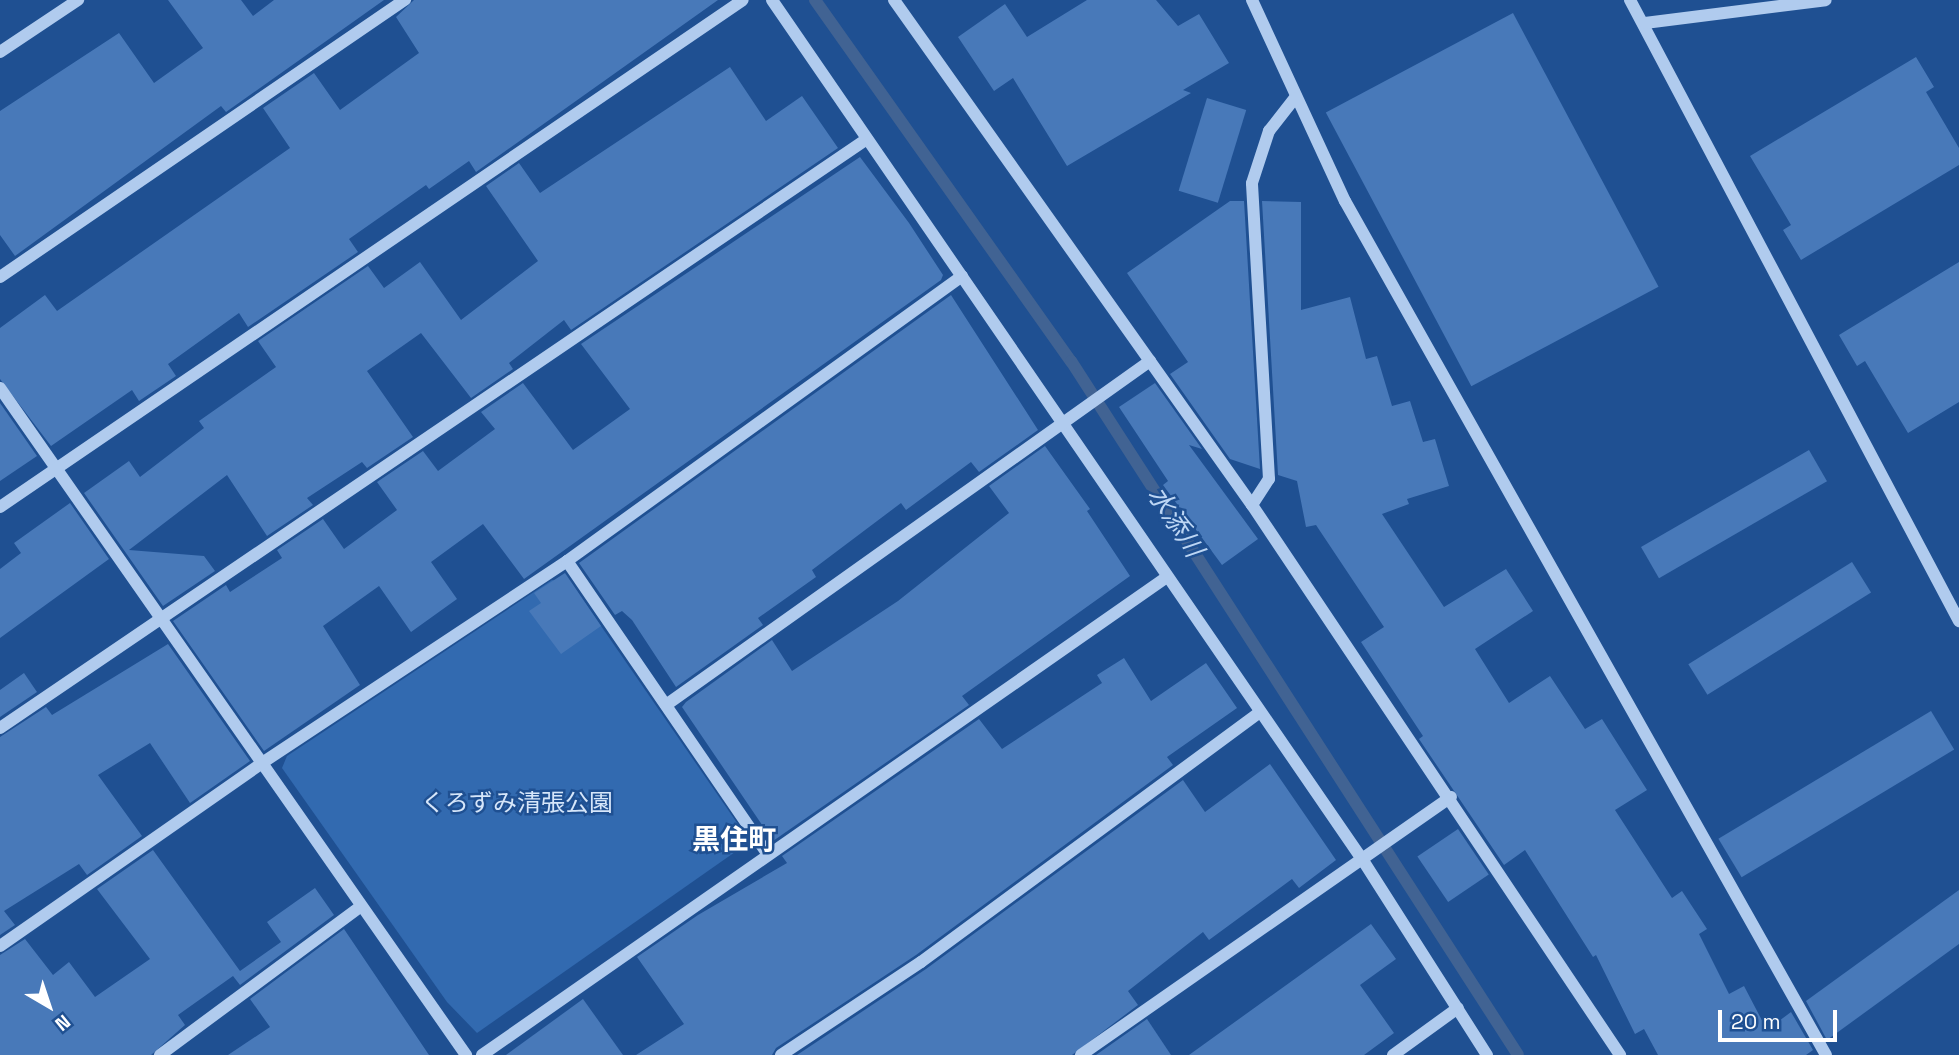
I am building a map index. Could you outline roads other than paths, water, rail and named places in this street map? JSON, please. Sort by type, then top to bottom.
[{"type":"street","points":[[0,52],[78,0]]},
{"type":"street","points":[[0,277],[405,0]]},
{"type":"street","points":[[0,508],[743,0]]},
{"type":"street","points":[[772,0],[1259,713],[1364,862],[1487,1055]]},
{"type":"street","points":[[894,0],[1252,505],[1451,797],[1620,1055]]},
{"type":"street","points":[[1252,0],[1294,99],[1345,201],[1826,1055]]},
{"type":"street","points":[[1630,0],[1645,23],[1959,621]]},
{"type":"street","points":[[1645,23],[1826,0]]},
{"type":"street","points":[[1252,505],[1269,479],[1252,183],[1269,131],[1294,99]]},
{"type":"street","points":[[0,728],[867,139]]},
{"type":"street","points":[[0,946],[262,763],[567,561],[962,276]]},
{"type":"street","points":[[666,705],[1150,361]]},
{"type":"street","points":[[0,388],[466,1055]]},
{"type":"street","points":[[567,561],[768,855]]},
{"type":"street","points":[[482,1055],[1167,577]]},
{"type":"street","points":[[781,1055],[921,962],[1259,713]]},
{"type":"street","points":[[1081,1055],[1364,862],[1451,797]]},
{"type":"street","points":[[160,1055],[362,906]]},
{"type":"street","points":[[1393,1055],[1458,1008]]},
{"type":"waterway","name":"水添川","points":[[815,0],[1071,361],[1518,1055]]},
{"type":"district","name":"黒住町","points":[[734,839]]},
{"type":"park label","name":"くろずみ清張公園","points":[[517,803]]}]
